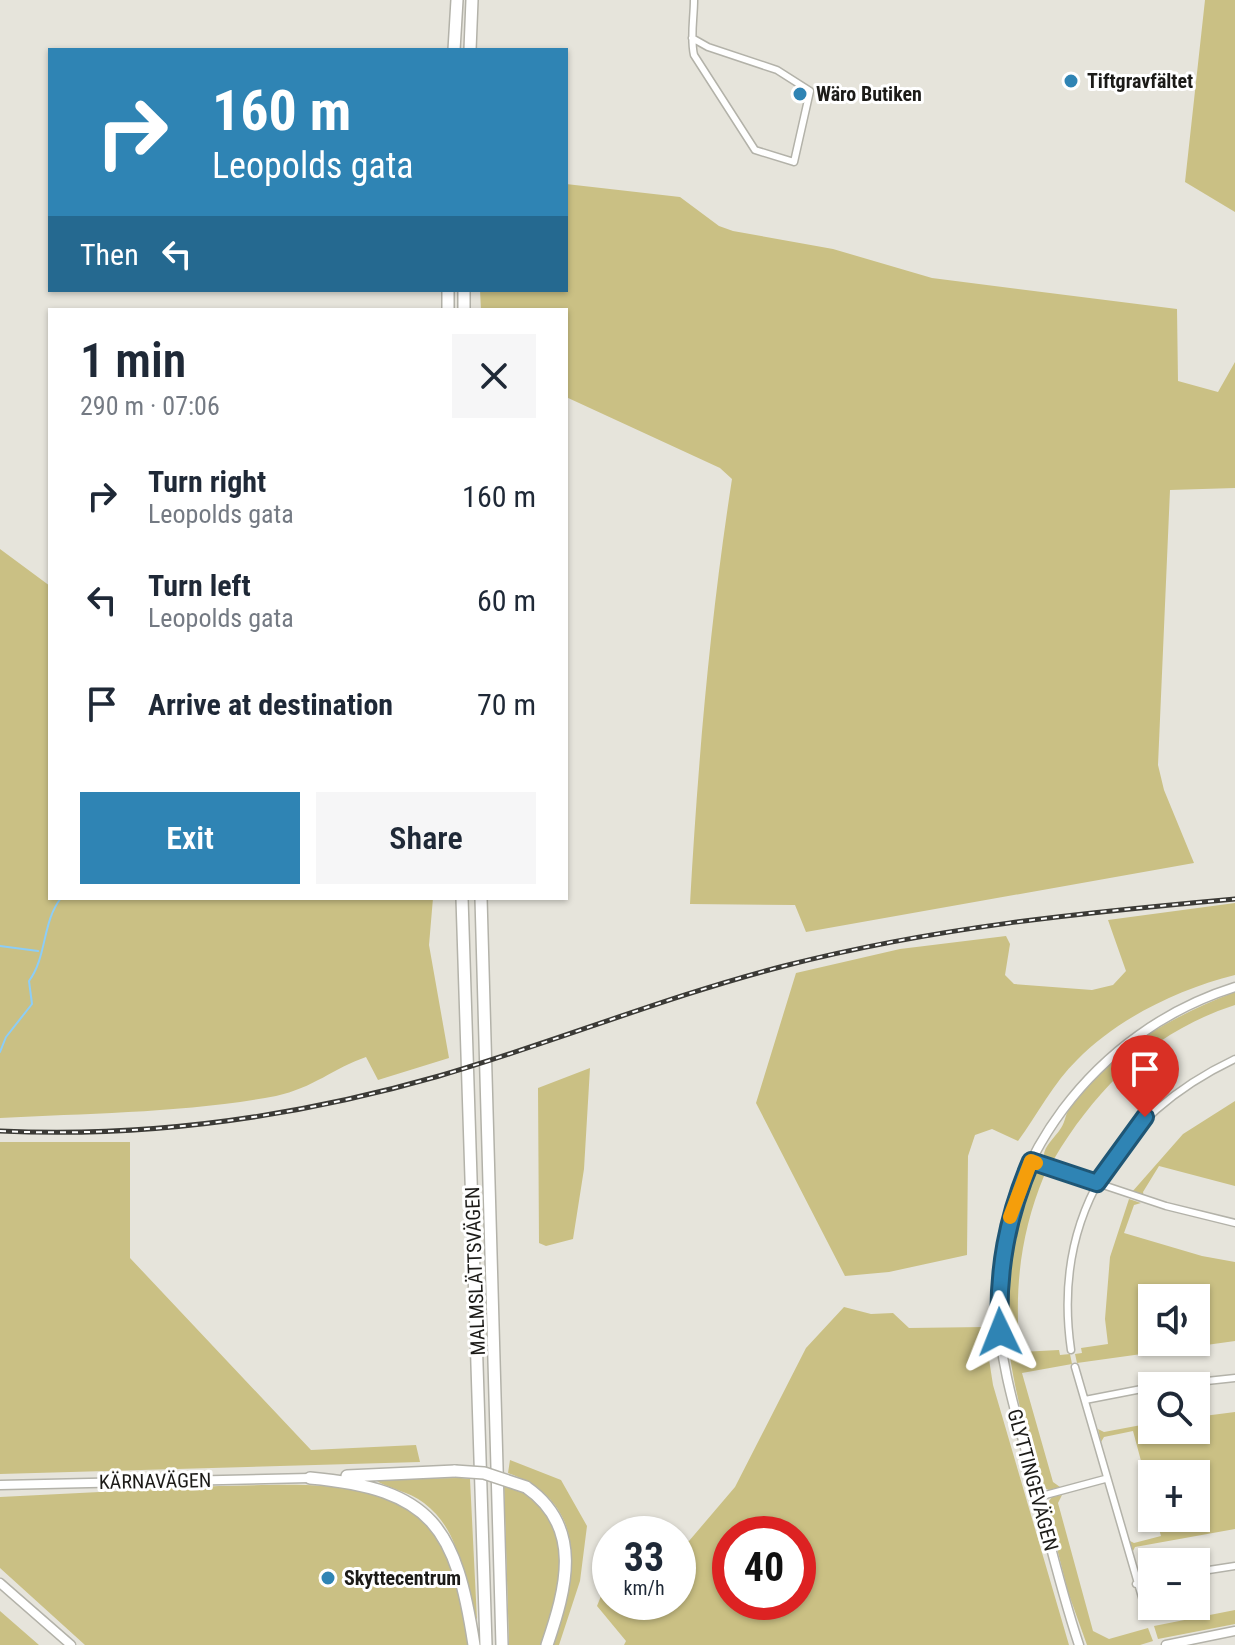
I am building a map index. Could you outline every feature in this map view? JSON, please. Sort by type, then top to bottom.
[{"type":"highway","points":[[470,48],[472,0]]},
{"type":"highway","points":[[454,48],[456,2]]},
{"type":"highway","name":"MALMSLÄTTSVÄGEN","points":[[462,900],[486,1645]]},
{"type":"highway","name":"MALMSLÄTTSVÄGEN","points":[[481,900],[502,1645]]},
{"type":"highway","points":[[310,1478],[455,1471],[484,1473],[526,1487],[554,1516],[567,1552],[563,1594],[547,1645]]},
{"type":"highway","points":[[310,1478],[380,1488],[411,1503],[429,1518],[453,1557],[474,1645]]},
{"type":"street","points":[[692,38],[708,47],[777,70],[810,91],[794,162],[755,150],[697,63],[692,38],[694,0]]},
{"type":"street","name":"GLYTTINGEVÄGEN","points":[[1079,1645],[1002,1356],[998,1308],[1004,1245],[1031,1161],[1076,1091],[1125,1044],[1181,1008],[1235,987]]},
{"type":"street","points":[[1071,1350],[1067,1306],[1071,1256],[1097,1183],[1145,1117],[1192,1081],[1235,1059]]},
{"type":"street","points":[[1031,1161],[1166,1206],[1235,1223]]},
{"type":"street","points":[[1075,1367],[1138,1589]]},
{"type":"street","points":[[1210,1381],[1235,1378]]},
{"type":"street","points":[[1085,1400],[1138,1390]]},
{"type":"street","name":"KÄRNAVÄGEN","points":[[0,1485],[310,1478]]},
{"type":"street","points":[[1038,1497],[1105,1479]]},
{"type":"street","points":[[1210,1570],[1235,1566]]},
{"type":"street","points":[[0,1583],[71,1645]]},
{"type":"street","points":[[1166,1645],[1235,1631]]},
{"type":"shaded area","points":[[1205,0],[1235,0],[1235,212],[1185,182]]},
{"type":"shaded area","points":[[568,184],[680,197],[719,226],[733,231],[833,249],[932,278],[1177,309],[1178,381],[1218,392],[1235,362],[1235,488],[1170,490],[1158,765],[1164,790],[1194,863],[806,932],[795,905],[690,904],[706,691],[732,479],[720,468],[568,398],[568,308],[481,308],[480,292],[568,292]]},
{"type":"shaded area","points":[[0,549],[48,585],[48,900],[433,900],[429,945],[449,1058],[378,1080],[366,1057],[289,1092],[242,1102],[138,1112],[0,1118]]},
{"type":"shaded area","points":[[1235,903],[1235,975],[1171,997],[1111,1031],[1069,1069],[1018,1141],[992,1129],[975,1135],[968,1156],[967,1255],[889,1272],[845,1276],[756,1103],[796,973],[900,949],[1006,936],[1010,944],[1005,975],[1014,984],[1092,990],[1113,985],[1126,971],[1108,920]]},
{"type":"shaded area","points":[[1235,992],[1235,1005],[1179,1030],[1130,1065],[1089,1108],[1054,1159],[1056,1164],[1044,1159],[1047,1147],[1063,1125],[1069,1109],[1104,1068],[1166,1024]]},
{"type":"shaded area","points":[[590,1068],[584,1169],[573,1239],[546,1246],[539,1243],[538,1088]]},
{"type":"shaded area","points":[[1235,1101],[1235,1186],[1159,1166],[1143,1192],[1144,1197],[1132,1192],[1183,1134]]},
{"type":"shaded area","points":[[0,1142],[130,1142],[130,1258],[311,1450],[416,1445],[420,1462],[0,1474]]},
{"type":"shaded area","points":[[1039,1169],[1052,1173],[1044,1176],[1024,1241],[1018,1307],[1020,1352],[1059,1350],[1060,1355],[1070,1354],[1072,1364],[1022,1373],[1053,1482],[1060,1487],[1049,1490],[1040,1486],[1019,1404],[1007,1329],[1009,1254],[1017,1214],[1032,1172]]},
{"type":"shaded area","points":[[1129,1199],[1141,1203],[1134,1205],[1124,1233],[1202,1256],[1235,1262],[1235,1341],[1210,1344],[1210,1284],[1138,1284],[1138,1355],[1077,1363],[1075,1354],[1082,1353],[1081,1348],[1108,1344],[1105,1319],[1110,1257]]},
{"type":"shaded area","points":[[844,1307],[871,1314],[893,1313],[909,1328],[984,1327],[993,1385],[1069,1645],[624,1645],[626,1641],[609,1620],[696,1620],[696,1533],[735,1487],[806,1348]]},
{"type":"shaded area","points":[[1235,1412],[1235,1529],[1135,1547],[1132,1553],[1128,1540],[1134,1543],[1161,1536],[1160,1532],[1210,1532],[1210,1460],[1141,1460],[1133,1431],[1104,1437],[1101,1442],[1098,1429],[1104,1432],[1138,1426],[1138,1444],[1210,1444],[1210,1415]]},
{"type":"shaded area","points":[[510,1460],[561,1480],[587,1526],[580,1581],[559,1645],[552,1645],[571,1569],[565,1523],[554,1504],[535,1487],[508,1473]]},
{"type":"shaded area","points":[[374,1479],[470,1479],[477,1620],[447,1529],[424,1503]]},
{"type":"shaded area","points":[[504,1483],[529,1497],[546,1513],[556,1532],[560,1574],[542,1645],[509,1645]]},
{"type":"shaded area","points":[[219,1486],[332,1487],[389,1499],[413,1511],[431,1528],[446,1555],[456,1584],[468,1645],[85,1645],[0,1568],[0,1497]]},
{"type":"shaded area","points":[[1062,1495],[1058,1503],[1093,1631],[1109,1639],[1148,1628],[1153,1641],[1140,1645],[1087,1645],[1068,1592],[1046,1505],[1052,1497]]},
{"type":"shaded area","points":[[1235,1610],[1235,1624],[1158,1639],[1154,1626],[1184,1620],[1210,1620],[1210,1615]]},
{"type":"shaded area","points":[[0,1611],[39,1645],[0,1645]]},
{"type":"waterway","points":[[0,1052],[6,1037],[32,1004],[29,981],[35,972],[60,900]]},
{"type":"waterway","points":[[0,946],[38,951]]},
{"type":"railway","points":[[0,1131],[111,1131],[167,1127],[222,1122],[331,1103],[439,1076],[697,991],[841,952],[1008,923],[1235,899]]},
{"type":"slow traffic","points":[[1010,1217],[1031,1161],[1036,1163]]},
{"type":"place","name":"Tiftgravfältet","points":[[1071,81]]},
{"type":"place","name":"Wäro Butiken","points":[[800,94]]},
{"type":"place","name":"Skyttecentrum","points":[[328,1578]]},
{"type":"route","points":[[1000,1332],[998,1287],[1004,1245],[1018,1192],[1031,1161],[1097,1183],[1128,1136],[1145,1117]]}]
